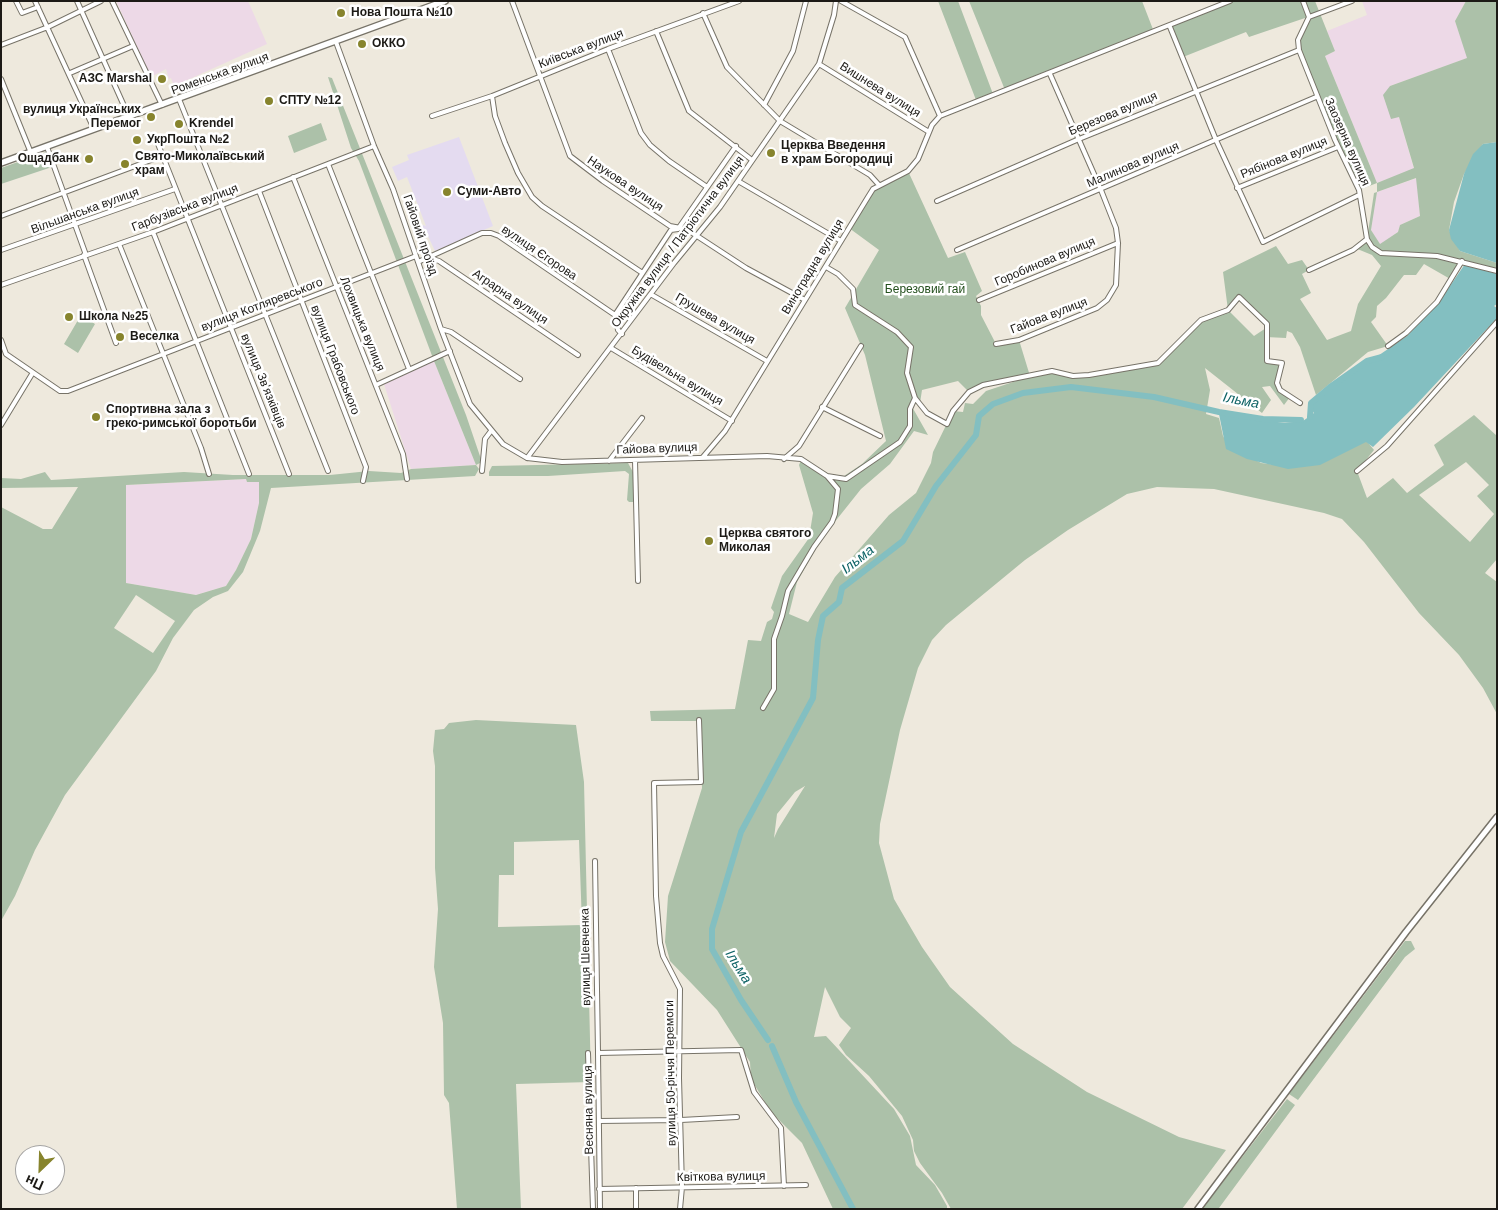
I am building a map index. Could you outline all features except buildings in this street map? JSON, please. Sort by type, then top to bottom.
[{"type":"main road","name":"Роменська вулиця","points":[[1,164],[445,1]]},
{"type":"street","points":[[16,1],[22,13],[38,7]]},
{"type":"street","points":[[35,1],[70,73],[94,129]]},
{"type":"street","points":[[77,1],[129,117]]},
{"type":"street","points":[[1,45],[48,27],[101,1]]},
{"type":"street","points":[[112,1],[162,105]]},
{"type":"street","name":"Наукова вулиця","points":[[512,1],[568,151],[574,160],[670,226],[686,229],[746,268],[805,300]]},
{"type":"street","name":"Київська вулиця","points":[[432,116],[492,96],[608,49],[739,1]]},
{"type":"street","points":[[764,105],[792,51],[806,1]]},
{"type":"street","name":"Окружна вулиця / Патріотична вулиця","points":[[527,458],[738,181],[819,64],[834,15],[836,1]]},
{"type":"street","points":[[841,1],[906,37],[940,116]]},
{"type":"street","points":[[1302,1],[1309,17]]},
{"type":"street","points":[[1299,50],[1298,40],[1309,17],[1352,1]]},
{"type":"street","name":"Виноградна вулиця","points":[[703,458],[716,444],[732,421],[868,196],[879,186],[908,171],[918,159],[929,132],[940,116],[957,107],[1050,74],[1230,2]]},
{"type":"street","points":[[703,13],[727,67],[780,121],[870,175],[879,186]]},
{"type":"street","points":[[1170,27],[1216,140],[1263,242],[1359,195]]},
{"type":"street","points":[[656,31],[689,111],[752,160]]},
{"type":"street","name":"Гайовий проїзд","points":[[336,42],[374,146],[393,189],[441,329],[470,404],[490,432]]},
{"type":"street","points":[[70,73],[134,46]]},
{"type":"street","points":[[608,49],[645,139],[669,161],[707,187]]},
{"type":"street","name":"Березова вулиця","points":[[937,201],[1079,139],[1299,50]]},
{"type":"street","name":"Заозерна вулиця","points":[[1299,50],[1316,97],[1359,195],[1367,239]]},
{"type":"street","name":"Вишнева вулиця","points":[[819,64],[929,132]]},
{"type":"street","points":[[1050,74],[1101,190],[1116,228],[1118,243]]},
{"type":"street","points":[[1,79],[31,153]]},
{"type":"street","points":[[492,96],[495,116],[505,142],[518,173],[532,197],[542,206],[641,272]]},
{"type":"street","name":"Малинова вулиця","points":[[957,250],[1316,97]]},
{"type":"street","points":[[179,99],[328,471]]},
{"type":"street","name":"вулиця Звʼязківців","points":[[158,144],[289,474]]},
{"type":"street","name":"Гарбузівська вулиця","points":[[1,286],[153,232],[374,146]]},
{"type":"street","points":[[622,334],[618,330],[615,315],[641,272],[671,230],[678,229],[736,146]]},
{"type":"street","points":[[47,147],[116,343]]},
{"type":"street","name":"Рябінова вулиця","points":[[1237,188],[1338,147]]},
{"type":"street","points":[[1,216],[162,156]]},
{"type":"street","points":[[328,164],[409,368]]},
{"type":"street","name":"Лохвицька вулиця","points":[[293,177],[403,454],[406,479]]},
{"type":"street","points":[[738,181],[841,241]]},
{"type":"street","name":"Вільшанська вулиця","points":[[1,250],[175,189]]},
{"type":"street","name":"вулиця Грабовського","points":[[259,191],[366,466],[363,481]]},
{"type":"street","points":[[153,232],[249,474]]},
{"type":"street","name":"вулиця Єгорова","points":[[430,258],[451,246],[482,233],[491,233],[615,315]]},
{"type":"street","points":[[1309,270],[1353,250],[1367,239],[1372,248],[1381,253],[1437,256],[1462,261],[1497,272]]},
{"type":"street","name":"Гайова вулиця","points":[[996,344],[1019,340],[1097,308],[1108,300],[1116,285],[1118,243]]},
{"type":"street","name":"Горобинова вулиця","points":[[979,300],[1118,243]]},
{"type":"street","points":[[119,244],[201,448],[209,474]]},
{"type":"street","name":"вулиця Котляревського","points":[[6,354],[32,374],[60,391],[68,391],[416,256]]},
{"type":"street","points":[[418,262],[430,258]]},
{"type":"street","name":"Аграрна вулиця","points":[[430,258],[439,261],[578,355]]},
{"type":"street","points":[[1388,346],[1406,333],[1437,302],[1462,261]]},
{"type":"street","points":[[826,266],[853,288],[855,305],[897,332],[910,347],[907,373],[915,398],[928,413],[947,424],[953,410],[969,392],[983,385],[1052,371],[1073,376],[1089,375],[1158,363],[1202,320],[1228,310],[1240,297],[1267,324],[1267,361],[1282,363],[1277,383],[1280,390],[1300,403]]},
{"type":"street","name":"Грушева вулиця","points":[[652,294],[768,361]]},
{"type":"street","points":[[1357,471],[1386,446],[1497,322]]},
{"type":"street","points":[[441,329],[451,332],[520,379]]},
{"type":"street","points":[[1,340],[6,354],[1,359]]},
{"type":"street","points":[[784,459],[799,446],[861,346]]},
{"type":"street","name":"Будівельна вулиця","points":[[611,348],[732,421]]},
{"type":"street","points":[[376,385],[409,368],[450,351]]},
{"type":"street","points":[[1,425],[32,374]]},
{"type":"street","points":[[827,476],[846,479],[900,442],[910,426],[910,404],[915,398]]},
{"type":"street","points":[[822,407],[880,436]]},
{"type":"street","points":[[609,460],[642,418]]},
{"type":"street","points":[[482,471],[485,439],[490,432]]},
{"type":"street","name":"Гайова вулиця","points":[[490,432],[503,444],[527,458],[576,462],[767,456],[801,459],[827,476]]},
{"type":"street","points":[[636,460],[638,581]]},
{"type":"street","points":[[763,708],[774,689],[774,639],[788,591],[814,546],[832,522],[839,494],[838,489],[827,476]]},
{"type":"street","name":"вулиця 50-річчя Перемоги","points":[[680,1209],[682,1187],[680,989],[663,956],[660,943],[656,896],[654,784],[702,782],[700,720]]},
{"type":"street","points":[[1198,1209],[1405,933],[1497,817]]},
{"type":"street","name":"вулиця Шевченка","points":[[595,861],[598,1053]]},
{"type":"street","name":"Весняна вулиця","points":[[600,1189],[598,1053],[741,1050],[754,1092],[781,1128],[784,1186]]},
{"type":"street","points":[[588,1053],[593,1209]]},
{"type":"street","points":[[599,1121],[737,1117]]},
{"type":"street","name":"Квіткова вулиця","points":[[600,1189],[806,1186]]},
{"type":"street","points":[[636,1188],[636,1209]]},
{"type":"street","points":[[600,1189],[600,1209]]},
{"type":"shaded area","points":[[116,1],[248,1],[267,44],[174,86],[171,78],[169,79],[166,69],[151,77]]},
{"type":"shaded area","points":[[1362,1],[1466,1],[1455,21],[1468,58],[1390,86],[1414,169],[1377,183],[1325,56],[1335,51],[1327,31],[1367,15]]},
{"type":"shaded area","name":"Суми-Авто","points":[[459,137],[493,226],[435,251],[427,234],[417,237],[414,228],[426,226],[407,177],[398,181],[392,167],[409,160],[407,155]]},
{"type":"shaded area","points":[[1417,178],[1420,216],[1400,225],[1398,232],[1380,245],[1371,230],[1377,192]]},
{"type":"shaded area","points":[[434,361],[476,465],[411,469],[384,384]]},
{"type":"shaded area","points":[[246,479],[247,482],[259,482],[259,503],[251,539],[226,586],[196,595],[126,583],[126,485]]},
{"type":"green space","points":[[938,1],[958,1],[993,94],[976,100]]},
{"type":"green space","points":[[969,1],[1142,1],[1154,32],[1005,90]]},
{"type":"green space","points":[[1230,1],[1315,1],[1335,51],[1325,56],[1377,183],[1359,190],[1335,140],[1299,50],[1298,40],[1308,17],[1249,37],[1246,32],[1183,57],[1170,27]]},
{"type":"green space","name":"Березовий гай","points":[[1466,1],[1497,1],[1497,142],[1483,144],[1464,174],[1454,202],[1449,230],[1460,251],[1497,263],[1497,271],[1462,261],[1452,280],[1424,264],[1416,275],[1404,275],[1386,298],[1377,306],[1376,317],[1371,322],[1388,346],[1368,352],[1316,395],[1300,347],[1292,333],[1287,331],[1286,338],[1266,337],[1267,361],[1282,363],[1277,383],[1280,390],[1290,397],[1284,405],[1270,386],[1262,387],[1271,400],[1262,413],[1205,368],[1210,390],[1206,414],[1219,418],[1223,436],[1228,445],[1261,463],[1285,466],[1366,440],[1374,450],[1357,471],[1367,498],[1393,478],[1407,493],[1444,465],[1434,445],[1474,415],[1497,436],[1497,559],[1485,573],[1497,582],[1497,714],[1483,688],[1459,655],[1419,613],[1364,542],[1342,519],[1324,513],[1214,489],[1157,487],[1127,494],[1068,530],[1025,560],[946,625],[932,640],[918,668],[900,730],[880,824],[879,843],[894,899],[922,947],[950,987],[1013,1044],[1087,1092],[1179,1137],[1226,1150],[1182,1209],[951,1209],[942,1193],[920,1163],[914,1151],[913,1140],[902,1116],[869,1076],[846,1055],[839,1045],[851,1028],[840,1017],[825,987],[814,1037],[826,1036],[894,1109],[910,1136],[916,1165],[935,1185],[947,1206],[947,1209],[833,1209],[802,1143],[771,1112],[751,1079],[750,1062],[717,1010],[670,961],[665,942],[668,896],[702,788],[699,721],[651,721],[650,711],[735,709],[748,640],[761,641],[767,622],[772,619],[774,612],[771,608],[782,576],[809,538],[813,513],[799,465],[802,458],[829,474],[844,476],[862,464],[886,441],[865,355],[845,308],[879,250],[849,228],[873,189],[908,171],[948,258],[965,252],[982,291],[976,296],[981,306],[981,315],[996,344],[1019,340],[1030,376],[1052,371],[1089,375],[1158,363],[1201,320],[1228,310],[1223,272],[1276,246],[1288,264],[1302,260],[1309,270],[1302,274],[1311,293],[1300,299],[1327,340],[1351,331],[1358,304],[1381,266],[1372,255],[1355,248],[1367,239],[1374,193],[1377,192],[1377,183],[1414,168],[1399,117],[1391,119],[1383,95],[1390,86],[1467,58],[1455,21]],"holes":[[[1416,178],[1420,216],[1400,225],[1398,232],[1380,244],[1371,230],[1377,192]],[[1240,297],[1267,324],[1266,328],[1254,336],[1228,310]],[[1025,378],[986,391],[973,404],[965,403],[963,412],[953,411],[916,493],[889,515],[835,577],[808,622],[789,614],[797,582],[822,538],[861,489],[890,464],[914,431],[928,435],[911,405],[915,398],[920,403],[922,390],[958,381],[969,392],[994,382]],[[1466,462],[1489,485],[1477,496],[1494,514],[1470,542],[1419,495]],[[805,786],[774,838],[777,814],[795,792]]]},
{"type":"green space","points":[[328,77],[332,78],[466,415],[482,462],[476,465],[434,361],[359,161],[351,148]]},
{"type":"green space","points":[[321,123],[327,140],[294,153],[288,136]]},
{"type":"green space","points":[[46,152],[52,167],[1,184],[1,168]]},
{"type":"green space","points":[[81,315],[95,324],[78,353],[64,344]]},
{"type":"green space","points":[[628,463],[633,472],[633,502],[627,500],[629,474],[625,471],[548,476],[489,476],[492,466]]},
{"type":"green space","points":[[476,465],[479,469],[475,476],[271,488],[260,531],[243,572],[228,591],[213,597],[194,610],[173,638],[156,671],[65,795],[35,850],[15,896],[1,921],[1,507],[43,529],[52,529],[78,487],[1,488],[1,478],[21,479],[45,472],[51,480],[184,472],[233,475],[330,475],[369,471],[401,473],[411,469]],"holes":[[[246,479],[247,482],[259,482],[259,503],[251,539],[226,586],[196,595],[126,583],[126,485]],[[136,595],[175,621],[153,653],[114,628]]]},
{"type":"green space","points":[[476,720],[576,725],[584,782],[591,1082],[516,1084],[521,1209],[457,1209],[449,1103],[444,1095],[443,1023],[434,967],[438,909],[435,868],[435,766],[433,751],[435,730],[444,729],[449,723]],"holes":[[[579,840],[582,925],[498,927],[499,875],[514,875],[514,842]]]},
{"type":"green space","points":[[1405,941],[1411,941],[1415,949],[1405,957],[1298,1100],[1289,1094]]},
{"type":"green space","points":[[1287,1099],[1295,1105],[1219,1208],[1202,1209]]},
{"type":"water","points":[[1497,142],[1497,263],[1460,251],[1451,239],[1449,230],[1464,174],[1473,154],[1483,144]]},
{"type":"water","points":[[1465,264],[1497,274],[1497,304],[1494,306],[1497,308],[1497,318],[1414,407],[1373,447],[1366,442],[1320,465],[1288,469],[1247,459],[1226,449],[1219,414],[1285,423],[1303,421],[1314,413],[1310,407],[1325,392],[1407,336],[1439,302]]},
{"type":"waterway","name":"Ільма","points":[[1310,417],[1311,403],[1330,387],[1367,361],[1382,357]]},
{"type":"waterway","name":"Ільма","points":[[768,1040],[741,1000],[712,949],[712,929],[741,832],[813,698],[818,640],[823,616],[839,602],[842,588],[903,541],[936,486],[976,435],[979,416],[993,404],[1023,393],[1071,387],[1154,397],[1219,412],[1263,419],[1301,420]]},
{"type":"waterway","name":"Ільма","points":[[772,1046],[796,1102],[853,1209]]},
{"type":"place","name":"Нова Пошта №10","points":[[341,13]]},
{"type":"place","name":"ОККО","points":[[362,44]]},
{"type":"place","name":"АЗС Marshal","points":[[162,79]]},
{"type":"place","name":"СПТУ №12","points":[[269,101]]},
{"type":"place","name":"вулиця Українських Перемог","points":[[151,117]]},
{"type":"place","name":"Krendel","points":[[179,124]]},
{"type":"place","name":"УкрПошта №2","points":[[137,140]]},
{"type":"place","name":"Церква Введення в храм Богородиці","points":[[771,153]]},
{"type":"place","name":"Ощадбанк","points":[[89,159]]},
{"type":"place","name":"Свято-Миколаївський храм","points":[[125,164]]},
{"type":"place","name":"Суми-Авто","points":[[447,192]]},
{"type":"place","name":"Школа №25","points":[[69,317]]},
{"type":"place","name":"Веселка","points":[[120,337]]},
{"type":"place","name":"Спортивна зала з греко-римської боротьби","points":[[96,417]]},
{"type":"place","name":"Церква святого Миколая","points":[[709,541]]}]
